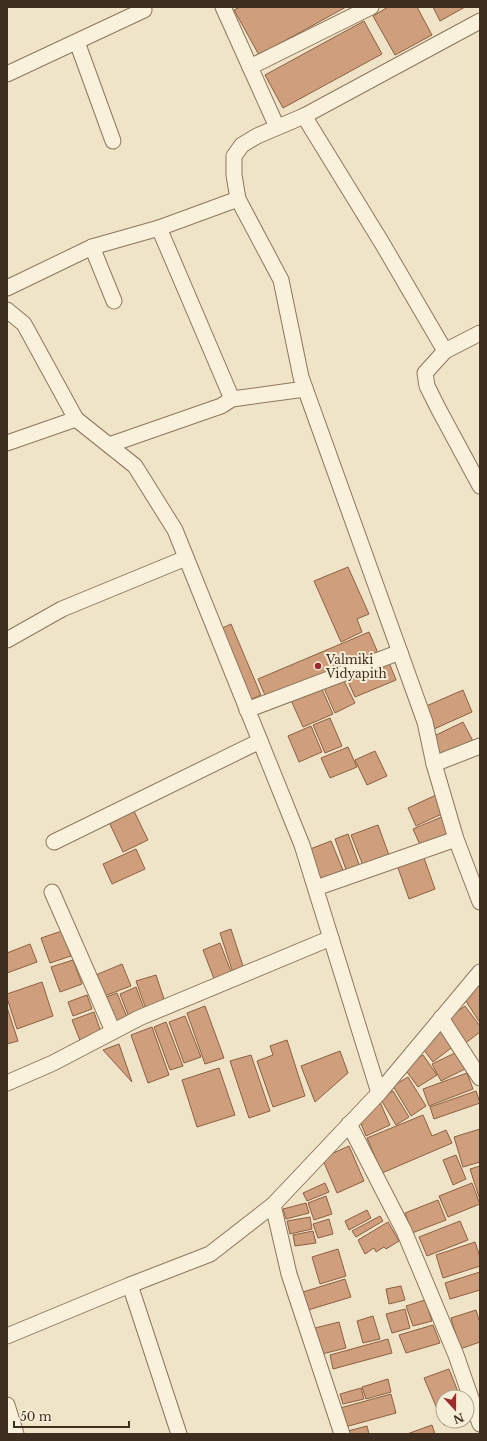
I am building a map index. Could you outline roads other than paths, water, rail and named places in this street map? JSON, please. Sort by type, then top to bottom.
[{"type":"street","points":[[223,7],[277,127]]},
{"type":"street","points":[[250,67],[371,7]]},
{"type":"street","points":[[7,74],[144,10]]},
{"type":"street","points":[[480,21],[304,116],[257,136],[242,145],[234,156],[234,175],[238,200],[281,280],[301,378],[424,722],[434,764],[456,839],[480,902]]},
{"type":"street","points":[[76,42],[113,141]]},
{"type":"street","points":[[304,116],[382,243],[445,351]]},
{"type":"street","points":[[7,288],[92,247],[159,228],[238,200]]},
{"type":"street","points":[[159,228],[232,399]]},
{"type":"street","points":[[92,247],[114,301]]},
{"type":"street","points":[[7,310],[24,324],[76,418],[135,466],[175,530],[302,846],[379,1093]]},
{"type":"street","points":[[480,333],[445,351],[425,373],[427,386],[438,408],[475,464],[480,486]]},
{"type":"street","points":[[109,445],[221,406],[232,399],[305,389]]},
{"type":"street","points":[[7,443],[76,418]]},
{"type":"street","points":[[8,638],[62,609],[186,558]]},
{"type":"street","points":[[247,710],[400,652]]},
{"type":"street","points":[[54,842],[260,741]]},
{"type":"street","points":[[434,764],[480,746]]},
{"type":"street","points":[[316,888],[456,839]]},
{"type":"street","points":[[52,892],[113,1031]]},
{"type":"street","points":[[7,1083],[53,1063],[139,1018],[331,938]]},
{"type":"street","points":[[7,1336],[130,1285],[210,1254],[273,1205],[379,1093],[480,972]]},
{"type":"street","points":[[441,1018],[480,1078]]},
{"type":"street","points":[[349,1124],[404,1231],[456,1355],[480,1424]]},
{"type":"street","points":[[273,1205],[290,1274],[342,1434]]},
{"type":"street","points":[[130,1285],[179,1434]]},
{"type":"street","points":[[7,1405],[16,1434]]},
{"type":"place","name":"Valmiki Vidyapith","points":[[318,666]]}]
